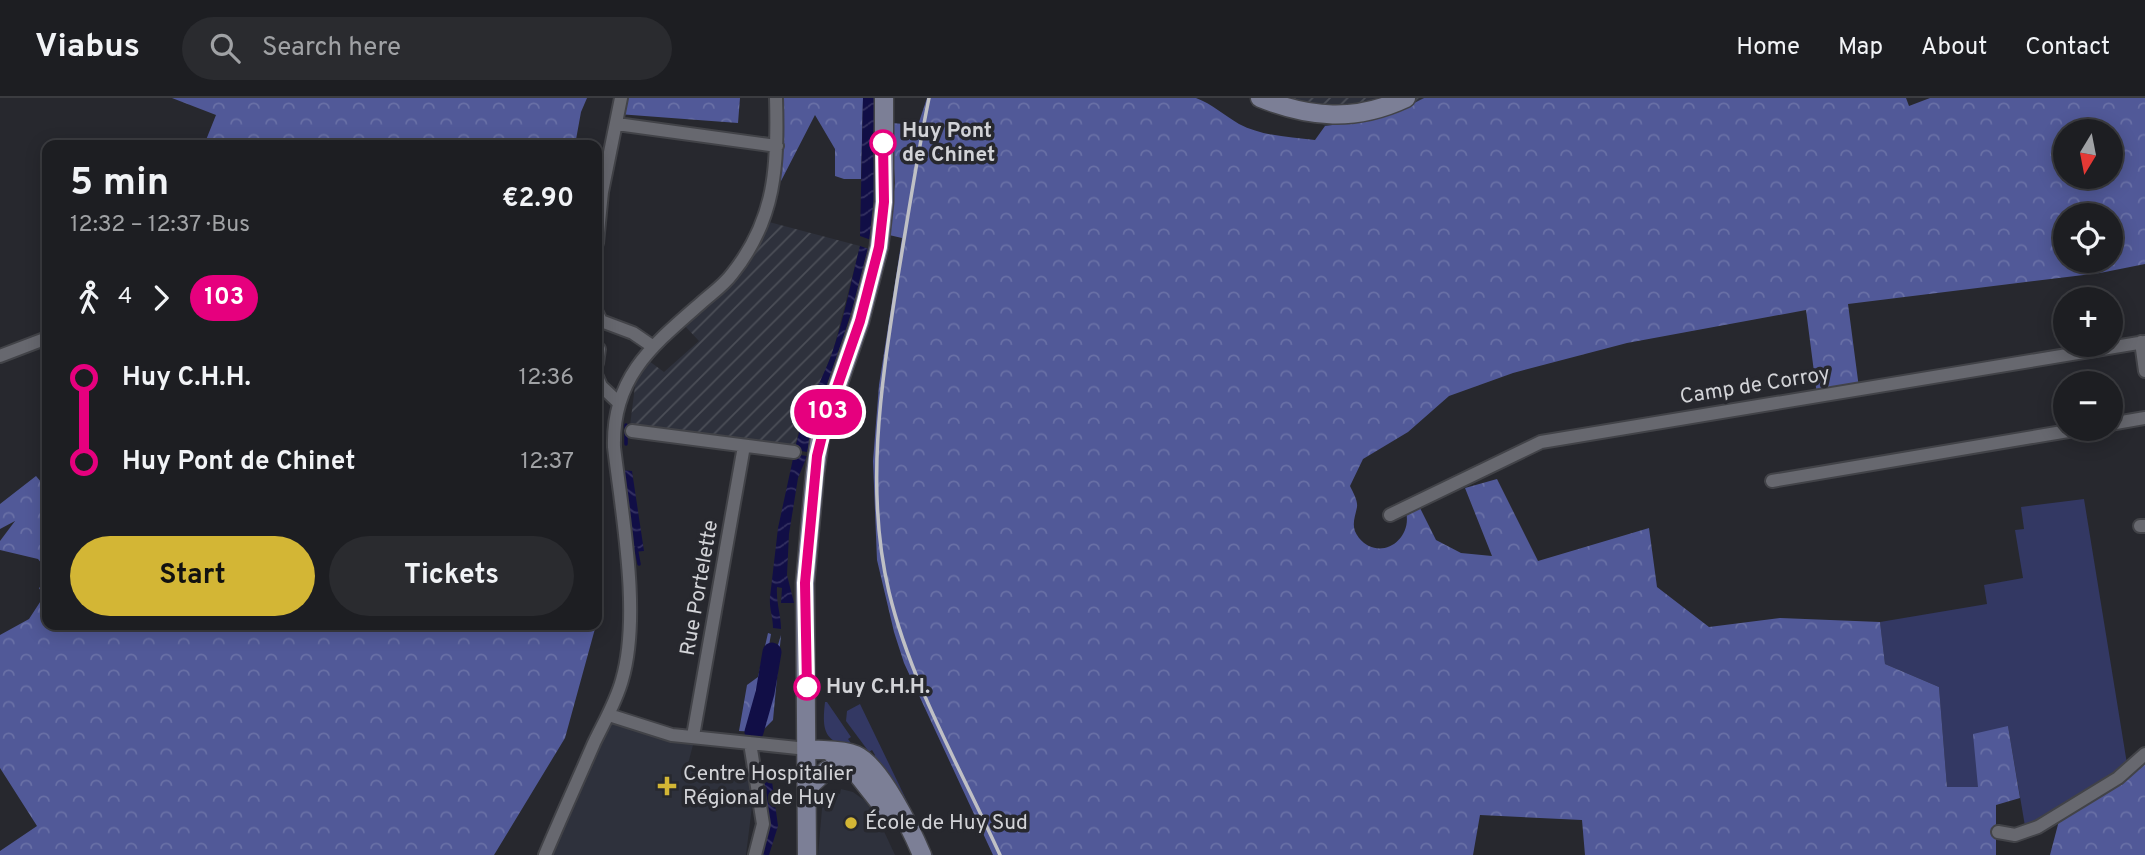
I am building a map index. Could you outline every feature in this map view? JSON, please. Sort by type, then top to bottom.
[{"type":"main road","points":[[807,855],[805,583],[816,464],[820,437],[860,321],[879,247],[884,202],[884,98]]},
{"type":"main road","points":[[1260,98],[1310,114],[1342,115],[1374,110],[1406,98]]},
{"type":"main road","points":[[807,748],[856,755],[867,763],[908,821],[922,855]]},
{"type":"main road","points":[[827,751],[850,765],[887,810],[910,855]]},
{"type":"main road","points":[[807,788],[827,770],[850,765]]},
{"type":"street","points":[[602,192],[621,98]]},
{"type":"street","points":[[545,855],[609,715],[628,655],[631,620],[628,566],[614,447],[619,403],[629,379],[652,346],[731,276],[767,214],[778,146],[776,98]]},
{"type":"street","points":[[617,124],[778,146]]},
{"type":"street","points":[[602,321],[633,333],[652,346]]},
{"type":"street","points":[[0,356],[42,340]]},
{"type":"street","name":"Camp de Corroy","points":[[1390,515],[1541,442],[2143,342],[2145,371]]},
{"type":"street","points":[[602,387],[619,403]]},
{"type":"street","points":[[2123,422],[2145,418]]},
{"type":"street","points":[[632,431],[794,452]]},
{"type":"street","points":[[1772,481],[2053,434]]},
{"type":"street","name":"Rue Portelette","points":[[693,736],[744,446]]},
{"type":"street","points":[[609,715],[672,734],[807,748]]},
{"type":"street","points":[[750,743],[763,824],[755,855]]},
{"type":"street","points":[[1998,832],[2015,835],[2038,827],[2118,779],[2145,754]]},
{"type":"shaded area","points":[[1260,98],[1424,98],[1407,108],[1376,118],[1325,126],[1310,114]]},
{"type":"shaded area","points":[[769,222],[860,246],[833,351],[799,426],[795,450],[630,426],[636,378],[649,361],[664,372],[699,341],[684,325],[736,281]]},
{"type":"shaded area","points":[[2084,499],[2128,770],[2026,832],[2008,726],[1978,788],[1947,787],[1939,687],[1885,664],[1880,622],[1987,604],[1984,585],[2023,578],[2015,530],[2024,529],[2021,507]]},
{"type":"shaded area","points":[[825,702],[851,737],[848,739],[853,746],[830,738],[824,720]]},
{"type":"shaded area","points":[[860,704],[933,855],[930,855],[911,811],[873,758],[875,755],[872,750],[869,752],[846,721],[847,711]]},
{"type":"shaded area","name":"Centre Hospitalier Régional de Huy","points":[[611,722],[693,745],[688,764],[701,778],[718,782],[748,775],[753,799],[746,855],[552,855]]},
{"type":"shaded area","name":"École de Huy Sud","points":[[841,789],[853,792],[885,819],[882,827],[895,855],[818,855],[823,797],[825,793],[834,791],[840,794]]},
{"type":"green space","points":[[172,98],[587,98],[581,112],[576,140],[206,140],[216,115]]},
{"type":"green space","points":[[621,98],[740,98],[738,123],[618,114]]},
{"type":"green space","points":[[776,98],[863,98],[861,179],[835,176],[835,149],[815,115],[781,181],[773,180]]},
{"type":"green space","points":[[927,98],[1196,98],[1248,128],[1315,140],[1325,126],[1376,117],[1424,98],[1906,98],[1909,106],[1930,98],[2145,98],[2145,264],[2123,268],[2123,203],[2053,203],[2053,273],[2100,273],[1848,304],[1859,388],[1817,395],[1806,310],[1627,343],[1513,373],[1449,396],[1408,432],[1363,459],[1350,486],[1357,505],[1355,530],[1367,545],[1376,548],[1393,545],[1404,531],[1406,511],[1419,506],[1436,540],[1461,553],[1492,556],[1465,488],[1497,479],[1538,561],[1649,528],[1657,587],[1709,627],[1780,618],[1880,622],[1885,664],[1939,687],[1947,787],[1978,787],[1973,734],[2008,726],[2020,798],[1996,805],[1996,855],[1585,855],[1582,820],[1480,815],[1473,855],[993,855],[904,663],[877,560],[873,461],[879,385],[902,238],[889,235],[895,183],[891,123],[918,125]]},
{"type":"green space","points":[[36,476],[42,483],[42,564],[38,559],[0,550],[0,541],[15,521],[0,529],[0,504]]},
{"type":"green space","points":[[42,599],[42,630],[595,630],[565,738],[494,855],[0,855],[0,851],[37,826],[0,768],[0,635],[29,619]]},
{"type":"green space","points":[[768,633],[771,634],[765,669],[769,674],[781,635],[773,720],[761,732],[739,731],[747,685],[758,677]]},
{"type":"green space","points":[[2145,754],[2145,855],[2050,855],[2061,813]]},
{"type":"water","points":[[863,98],[875,98],[873,152],[876,186],[871,240],[860,236]]},
{"type":"water","points":[[860,246],[869,249],[807,452],[795,450],[802,425],[836,340]]},
{"type":"water","points":[[794,454],[807,456],[798,478],[789,534],[787,575],[794,603],[781,603],[782,588],[777,587],[781,629],[773,628],[770,597],[778,528]]},
{"type":"water","points":[[622,470],[632,471],[644,551],[633,552]]},
{"type":"water","points":[[771,774],[778,826],[769,855],[760,855],[768,825],[761,775]]},
{"type":"waterway","points":[[626,433],[626,444]]},
{"type":"waterway","points":[[636,548],[639,564]]},
{"type":"waterway","points":[[754,732],[765,693],[772,652]]},
{"type":"railway","points":[[929,98],[886,354],[878,434],[878,513],[889,592],[910,660],[938,726],[1000,855]]},
{"type":"bus line","name":"103","points":[[807,687],[805,583],[817,456],[820,437],[860,321],[879,247],[884,202],[883,143]]},
{"type":"place","name":"Huy Pont de Chinet","points":[[883,143]]},
{"type":"place","name":"Huy C.H.H.","points":[[807,687]]},
{"type":"place","name":"Centre Hospitalier Régional de Huy","points":[[667,786]]},
{"type":"place","name":"École de Huy Sud","points":[[851,823]]}]
